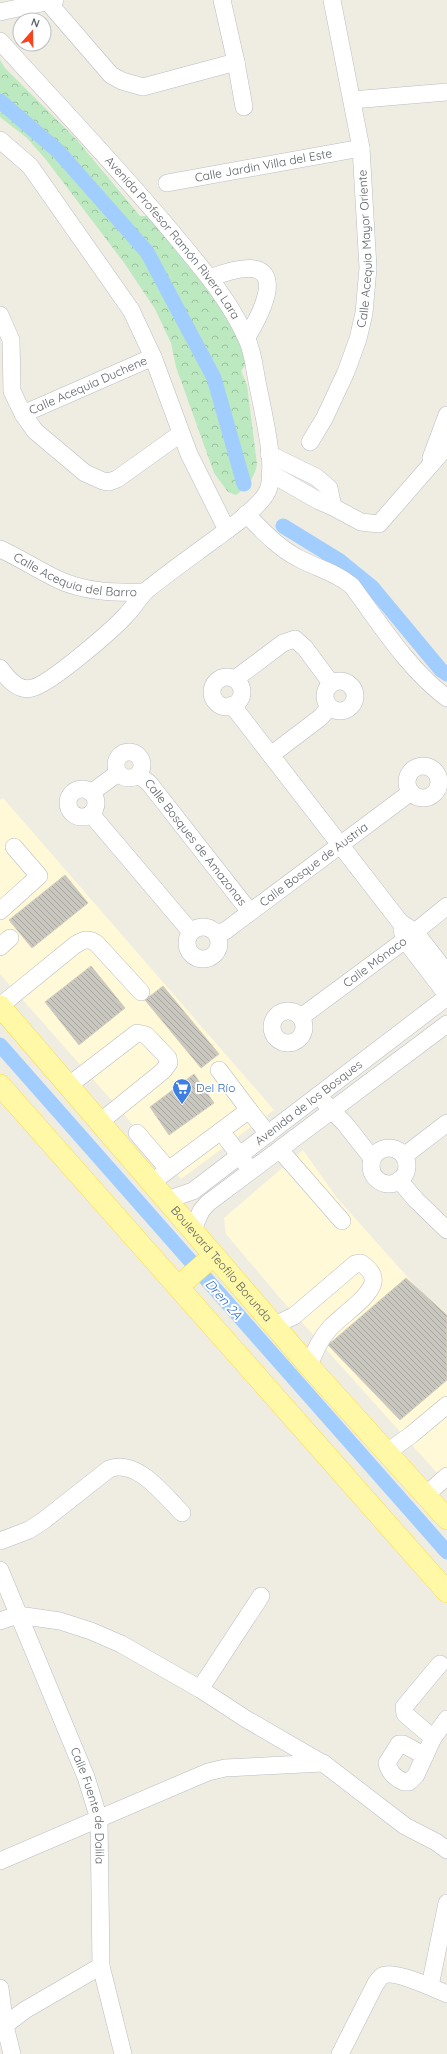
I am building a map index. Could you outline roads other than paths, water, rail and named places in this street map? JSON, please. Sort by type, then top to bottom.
[{"type":"main road","name":"Boulevard Teofilo Borunda","points":[[0,1006],[166,1200],[193,1229],[210,1259],[274,1325],[386,1453],[447,1519]]},
{"type":"main road","points":[[0,1084],[183,1282],[447,1592]]},
{"type":"main road","points":[[183,1282],[210,1259]]},
{"type":"street","points":[[222,0],[236,62],[244,107]]},
{"type":"street","name":"Calle Acequia Mayor Oriente","points":[[310,442],[324,419],[346,372],[364,313],[368,268],[361,148],[332,0]]},
{"type":"street","points":[[0,12],[51,1],[111,75],[130,84],[143,87],[236,62]]},
{"type":"street","name":"Avenida Profesor Ramón Rivera Lara","points":[[0,41],[142,197],[210,278],[247,337],[253,356],[269,454],[270,473],[269,487],[264,497],[246,514]]},
{"type":"street","points":[[352,100],[447,92]]},
{"type":"street","points":[[0,140],[16,152],[30,166],[131,310],[153,357],[180,434],[227,530]]},
{"type":"street","name":"Calle Jardin Villa del Este","points":[[167,184],[361,148]]},
{"type":"street","points":[[210,278],[224,273],[252,268],[261,270],[266,275],[268,292],[257,321],[247,337]]},
{"type":"street","points":[[0,315],[11,340],[12,391],[22,414],[35,431],[90,476],[109,482],[116,479],[180,434]]},
{"type":"street","name":"Calle Acequia Duchene","points":[[22,414],[153,357]]},
{"type":"street","points":[[428,468],[447,415]]},
{"type":"street","points":[[270,473],[319,501],[361,522],[379,524],[447,446]]},
{"type":"street","points":[[269,454],[316,477],[329,488],[333,507]]},
{"type":"street","points":[[246,514],[280,547],[298,558],[342,578],[352,586],[406,658],[424,678],[447,698]]},
{"type":"street","name":"Calle Acequia del Barro","points":[[0,549],[58,580],[80,587],[111,593],[144,592],[246,514]]},
{"type":"street","points":[[0,668],[12,683],[24,689],[35,688],[74,661],[126,616],[144,592]]},
{"type":"street","points":[[234,679],[283,643],[295,639],[302,644],[332,684]]},
{"type":"street","points":[[224,677],[234,679],[241,687],[242,693],[239,701],[228,706],[218,704],[212,692],[213,687],[219,679],[224,677]]},
{"type":"street","points":[[341,681],[346,683],[353,690],[354,695],[352,704],[344,710],[338,711],[329,707],[325,694],[326,690],[332,684],[341,681]]},
{"type":"street","points":[[232,705],[400,922],[447,996]]},
{"type":"street","points":[[271,755],[321,717],[329,707]]},
{"type":"street","points":[[130,752],[140,759],[142,767],[138,775],[130,778],[121,776],[118,773],[115,765],[116,760],[122,754],[130,752]]},
{"type":"street","points":[[420,766],[430,768],[438,775],[439,786],[442,794],[421,798],[411,792],[408,788],[408,777],[411,772],[420,766]]},
{"type":"street","points":[[91,793],[118,773]]},
{"type":"street","name":"Calle Bosques de Amazonas","points":[[138,775],[149,783],[250,912]]},
{"type":"street","points":[[83,789],[91,793],[96,803],[91,814],[78,817],[70,811],[67,803],[74,791],[83,789]]},
{"type":"street","name":"Calle Bosque de Austria","points":[[216,933],[225,931],[411,792]]},
{"type":"street","points":[[91,814],[191,932]]},
{"type":"street","points":[[0,910],[39,876],[14,847]]},
{"type":"street","name":"Calle Mónaco","points":[[301,1017],[410,936],[447,906]]},
{"type":"street","points":[[205,927],[216,933],[219,941],[216,952],[208,958],[202,959],[194,957],[187,948],[187,940],[194,929],[205,927]]},
{"type":"street","points":[[410,936],[447,973]]},
{"type":"street","points":[[0,1006],[75,945],[87,939],[93,940],[141,992]]},
{"type":"street","name":"Avenida de los Bosques","points":[[166,1200],[193,1191],[447,996]]},
{"type":"street","name":"Avenida de los Bosques","points":[[193,1229],[201,1211],[208,1203],[252,1172],[447,1024]]},
{"type":"street","points":[[68,1086],[137,1033],[146,1035],[168,1058],[169,1063],[163,1071],[100,1122]]},
{"type":"street","points":[[219,1070],[248,1110],[268,1134]]},
{"type":"street","points":[[325,1090],[375,1155]]},
{"type":"street","points":[[338,1106],[346,1125],[375,1155]]},
{"type":"street","points":[[152,1183],[168,1169],[248,1110]]},
{"type":"street","points":[[404,1156],[447,1123]]},
{"type":"street","points":[[221,1131],[252,1172]]},
{"type":"street","points":[[137,1133],[168,1169]]},
{"type":"street","points":[[133,1161],[149,1147]]},
{"type":"street","points":[[392,1148],[404,1156],[407,1167],[406,1172],[399,1180],[388,1184],[377,1180],[371,1170],[375,1155],[392,1148]]},
{"type":"street","points":[[280,1150],[342,1222]]},
{"type":"street","points":[[399,1180],[416,1200],[447,1230]]},
{"type":"street","points":[[274,1325],[294,1316],[355,1264],[361,1263],[368,1268],[373,1275],[373,1282],[368,1292],[329,1328],[314,1350],[309,1366]]},
{"type":"street","points":[[386,1453],[411,1435],[447,1405]]},
{"type":"street","points":[[0,1541],[29,1530],[43,1522],[109,1469],[117,1466],[133,1468],[145,1476],[182,1513]]},
{"type":"street","points":[[426,1495],[447,1476]]},
{"type":"street","name":"Calle Fuente de Dalila","points":[[0,1570],[86,1777],[99,1819],[101,1966],[123,2054]]},
{"type":"street","points":[[200,1689],[261,1596]]},
{"type":"street","points":[[0,1621],[18,1615],[60,1621],[91,1631],[121,1644],[200,1689],[246,1719],[323,1763],[405,1826],[436,1842],[447,1850]]},
{"type":"street","points":[[434,1738],[403,1711],[404,1707],[440,1664]]},
{"type":"street","points":[[425,1756],[434,1738],[447,1719]]},
{"type":"street","points":[[1,1858],[99,1819],[208,1772],[225,1768],[323,1763]]},
{"type":"street","points":[[430,1986],[447,1903]]},
{"type":"street","points":[[3,2028],[25,2010],[101,1966]]},
{"type":"street","points":[[340,2054],[376,1983],[382,1976],[390,1973],[430,1986],[447,1994]]},
{"type":"street","points":[[0,1988],[3,2028],[12,2054]]},
{"type":"waterway","points":[[0,101],[58,151],[147,252],[214,378],[244,484]]},
{"type":"waterway","points":[[283,526],[340,561],[372,587],[441,670],[447,674]]},
{"type":"waterway","name":"Dren 2A","points":[[0,1045],[447,1552]]},
{"type":"place","name":"Del Río","points":[[182,1105]]}]
